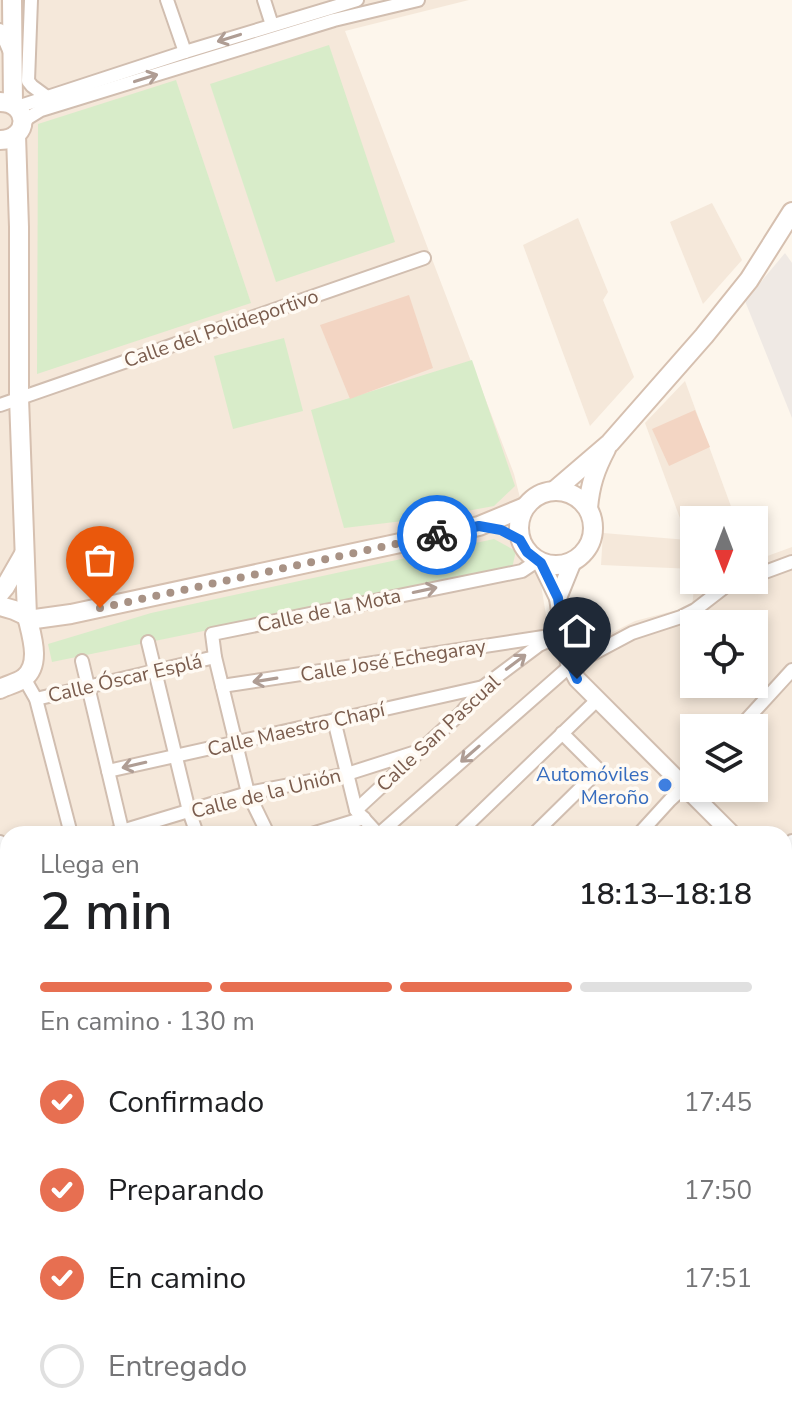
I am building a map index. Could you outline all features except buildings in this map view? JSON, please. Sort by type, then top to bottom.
[{"type":"main road","points":[[12,0],[10,122],[16,157],[19,216],[19,398],[24,554],[27,618],[35,650]]},
{"type":"main road","points":[[0,80],[13,41]]},
{"type":"main road","points":[[554,491],[610,443],[704,336],[740,291],[792,212]]},
{"type":"main road","points":[[588,508],[596,470],[610,443]]},
{"type":"main road","points":[[0,606],[27,618],[71,614],[479,526],[525,507],[538,495],[554,491],[579,499],[588,508],[592,518],[592,538],[581,556],[557,565],[539,562],[527,552],[520,540],[518,523],[525,507]]},
{"type":"main road","points":[[479,526],[501,530],[520,540]]},
{"type":"main road","points":[[0,593],[24,554]]},
{"type":"main road","points":[[0,689],[24,678],[31,669],[35,650],[46,634],[71,614]]},
{"type":"street","points":[[31,0],[13,41],[28,81],[47,97]]},
{"type":"street","points":[[167,0],[185,52]]},
{"type":"street","points":[[264,0],[272,25]]},
{"type":"street","points":[[10,122],[47,97],[357,0]]},
{"type":"street","points":[[10,122],[334,20],[418,0]]},
{"type":"street","name":"Calle del Polideportivo","points":[[0,405],[424,258]]},
{"type":"street","points":[[558,598],[573,561]]},
{"type":"street","points":[[539,562],[558,598],[570,666],[577,679],[680,773]]},
{"type":"street","name":"Calle de la Mota","points":[[215,657],[212,634],[522,571],[539,562]]},
{"type":"street","points":[[768,571],[792,562]]},
{"type":"street","points":[[387,826],[570,666],[632,633],[681,617],[716,594]]},
{"type":"street","name":"Calle José Echegaray","points":[[222,686],[563,634]]},
{"type":"street","name":"Calle San Pascual","points":[[360,814],[483,687],[539,645],[563,634]]},
{"type":"street","points":[[148,642],[153,672],[194,826]]},
{"type":"street","points":[[215,657],[248,793],[264,826]]},
{"type":"street","name":"Calle Óscar Esplá","points":[[36,699],[215,657]]},
{"type":"street","points":[[82,661],[118,826]]},
{"type":"street","points":[[752,714],[792,670]]},
{"type":"street","points":[[24,678],[36,699],[69,826]]},
{"type":"street","name":"Calle Maestro Chapí","points":[[108,771],[483,687]]},
{"type":"street","points":[[466,826],[597,700]]},
{"type":"street","points":[[334,720],[360,814],[371,826]]},
{"type":"street","points":[[542,826],[599,770],[562,733]]},
{"type":"street","name":"Calle de la Unión","points":[[141,826],[248,793],[347,774],[419,751]]},
{"type":"street","points":[[646,826],[680,791]]},
{"type":"street","points":[[706,802],[726,826]]},
{"type":"street","points":[[331,826],[360,814]]},
{"type":"shaded area","points":[[0,0],[469,0],[345,31],[514,474],[539,573],[548,627],[560,661],[635,621],[692,606],[693,594],[768,594],[768,556],[792,547],[792,826],[0,826]]},
{"type":"shaded area","points":[[712,203],[742,260],[703,304],[670,222]]},
{"type":"shaded area","points":[[578,218],[608,292],[603,300],[634,377],[590,426],[523,245]]},
{"type":"shaded area","points":[[785,253],[792,263],[792,418],[745,301]]},
{"type":"shaded area","points":[[685,381],[731,506],[680,506],[680,518],[645,423]]},
{"type":"shaded area","points":[[603,533],[680,539],[680,568],[601,565]]},
{"type":"green space","points":[[329,45],[395,242],[276,282],[210,84]]},
{"type":"green space","points":[[176,80],[251,303],[37,374],[38,124]]},
{"type":"green space","points":[[284,338],[303,411],[233,429],[214,356]]},
{"type":"green space","points":[[472,360],[515,486],[494,506],[429,518],[344,528],[311,410]]},
{"type":"green space","points":[[494,539],[516,551],[512,568],[52,662],[48,644],[151,613]]},
{"type":"way so far","points":[[100,608],[437,535]]},
{"type":"place","name":"Automóviles Meroño","points":[[665,785]]},
{"type":"route","points":[[437,535],[479,526],[501,530],[520,540],[527,552],[541,563],[558,598],[566,651],[577,679]]}]
